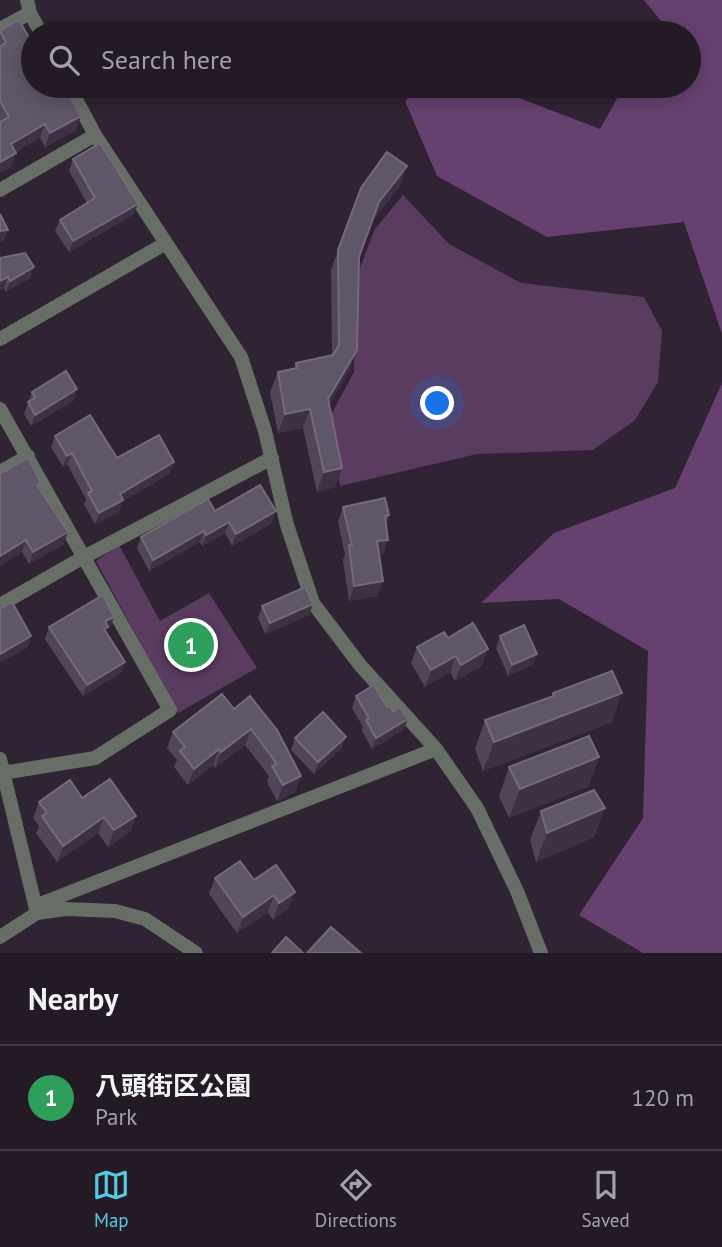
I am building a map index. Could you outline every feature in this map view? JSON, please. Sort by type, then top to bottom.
[{"type":"street","points":[[0,30],[28,6]]},
{"type":"street","points":[[75,98],[95,135],[240,357],[272,458],[287,525],[313,603],[360,665],[436,750],[477,808],[517,891],[541,953]]},
{"type":"street","points":[[0,190],[95,135]]},
{"type":"street","points":[[0,339],[166,243]]},
{"type":"street","points":[[0,409],[170,710],[95,758],[1,766],[36,910]]},
{"type":"street","points":[[0,472],[28,456]]},
{"type":"street","points":[[0,605],[82,558],[272,458]]},
{"type":"street","points":[[0,937],[36,910],[436,750]]},
{"type":"street","points":[[36,910],[115,911],[145,919],[195,953]]},
{"type":"shaded area","points":[[644,0],[722,0],[722,334],[684,222],[547,237],[437,176],[405,101],[408,98],[519,98],[600,129],[617,98],[701,98],[701,21],[661,21]]},
{"type":"shaded area","points":[[403,195],[449,244],[521,283],[644,297],[662,331],[658,382],[635,420],[593,450],[477,454],[340,486],[327,422],[354,372],[356,278],[375,229]]},
{"type":"shaded area","points":[[722,383],[722,953],[643,953],[579,915],[643,818],[648,651],[559,599],[481,603],[554,533],[675,488]]},
{"type":"shaded area","points":[[119,545],[160,621],[209,593],[257,668],[178,713],[96,561]]},
{"type":"building","points":[[19,20],[21,24],[21,98],[71,98],[81,116],[50,133],[45,124],[11,144],[16,153],[0,162],[0,122],[9,117],[0,100],[0,46],[6,43],[0,31]]},
{"type":"building","points":[[100,143],[138,204],[73,241],[60,220],[95,198],[73,159]]},
{"type":"building","points":[[387,152],[407,166],[379,202],[359,257],[357,350],[328,399],[342,468],[324,472],[310,409],[285,414],[278,372],[297,368],[296,363],[333,355],[339,345],[338,250],[361,188]]},
{"type":"building","points":[[0,214],[8,230],[0,231]]},
{"type":"building","points":[[25,253],[34,267],[10,281],[8,277],[0,281],[0,258]]},
{"type":"building","points":[[66,371],[77,389],[35,415],[28,402],[35,398],[32,392]]},
{"type":"building","points":[[90,415],[117,458],[159,435],[174,462],[120,494],[123,500],[99,513],[88,493],[92,491],[72,453],[67,456],[55,436]]},
{"type":"building","points":[[28,458],[41,483],[37,485],[68,532],[33,552],[26,540],[0,556],[0,474]]},
{"type":"building","points":[[260,485],[276,511],[236,534],[229,522],[206,535],[204,531],[153,560],[141,537],[208,499],[215,511]]},
{"type":"building","points":[[385,498],[389,515],[385,516],[388,540],[377,541],[383,581],[354,586],[349,545],[352,545],[343,507]]},
{"type":"building","points":[[305,587],[313,604],[270,623],[262,606]]},
{"type":"building","points":[[103,595],[114,617],[105,621],[108,627],[104,629],[125,662],[87,685],[49,627]]},
{"type":"building","points":[[12,602],[31,636],[0,654],[0,609]]},
{"type":"building","points":[[473,623],[488,649],[461,665],[456,656],[431,670],[417,647],[444,632],[448,638]]},
{"type":"building","points":[[524,625],[537,654],[512,665],[500,636]]},
{"type":"building","points":[[612,671],[622,693],[494,742],[485,720],[554,696],[553,693]]},
{"type":"building","points":[[374,685],[387,707],[390,706],[393,711],[399,707],[408,719],[376,738],[366,720],[369,718],[356,696]]},
{"type":"building","points":[[222,694],[234,709],[250,696],[277,730],[301,776],[283,785],[272,766],[277,764],[251,729],[194,769],[180,751],[185,747],[173,732]]},
{"type":"building","points":[[323,712],[346,737],[318,762],[295,738]]},
{"type":"building","points":[[589,736],[599,757],[520,789],[509,767]]},
{"type":"building","points":[[110,779],[136,816],[114,830],[104,817],[63,846],[42,816],[47,813],[39,802],[70,780],[82,798]]},
{"type":"building","points":[[594,790],[605,808],[547,833],[541,811]]},
{"type":"building","points":[[240,861],[254,880],[276,865],[295,892],[279,903],[274,895],[243,917],[215,878]]},
{"type":"building","points":[[331,927],[361,953],[307,953]]},
{"type":"building","points":[[286,937],[303,953],[272,953]]},
{"type":"place","name":"八頭街区公園","points":[[191,645]]}]
